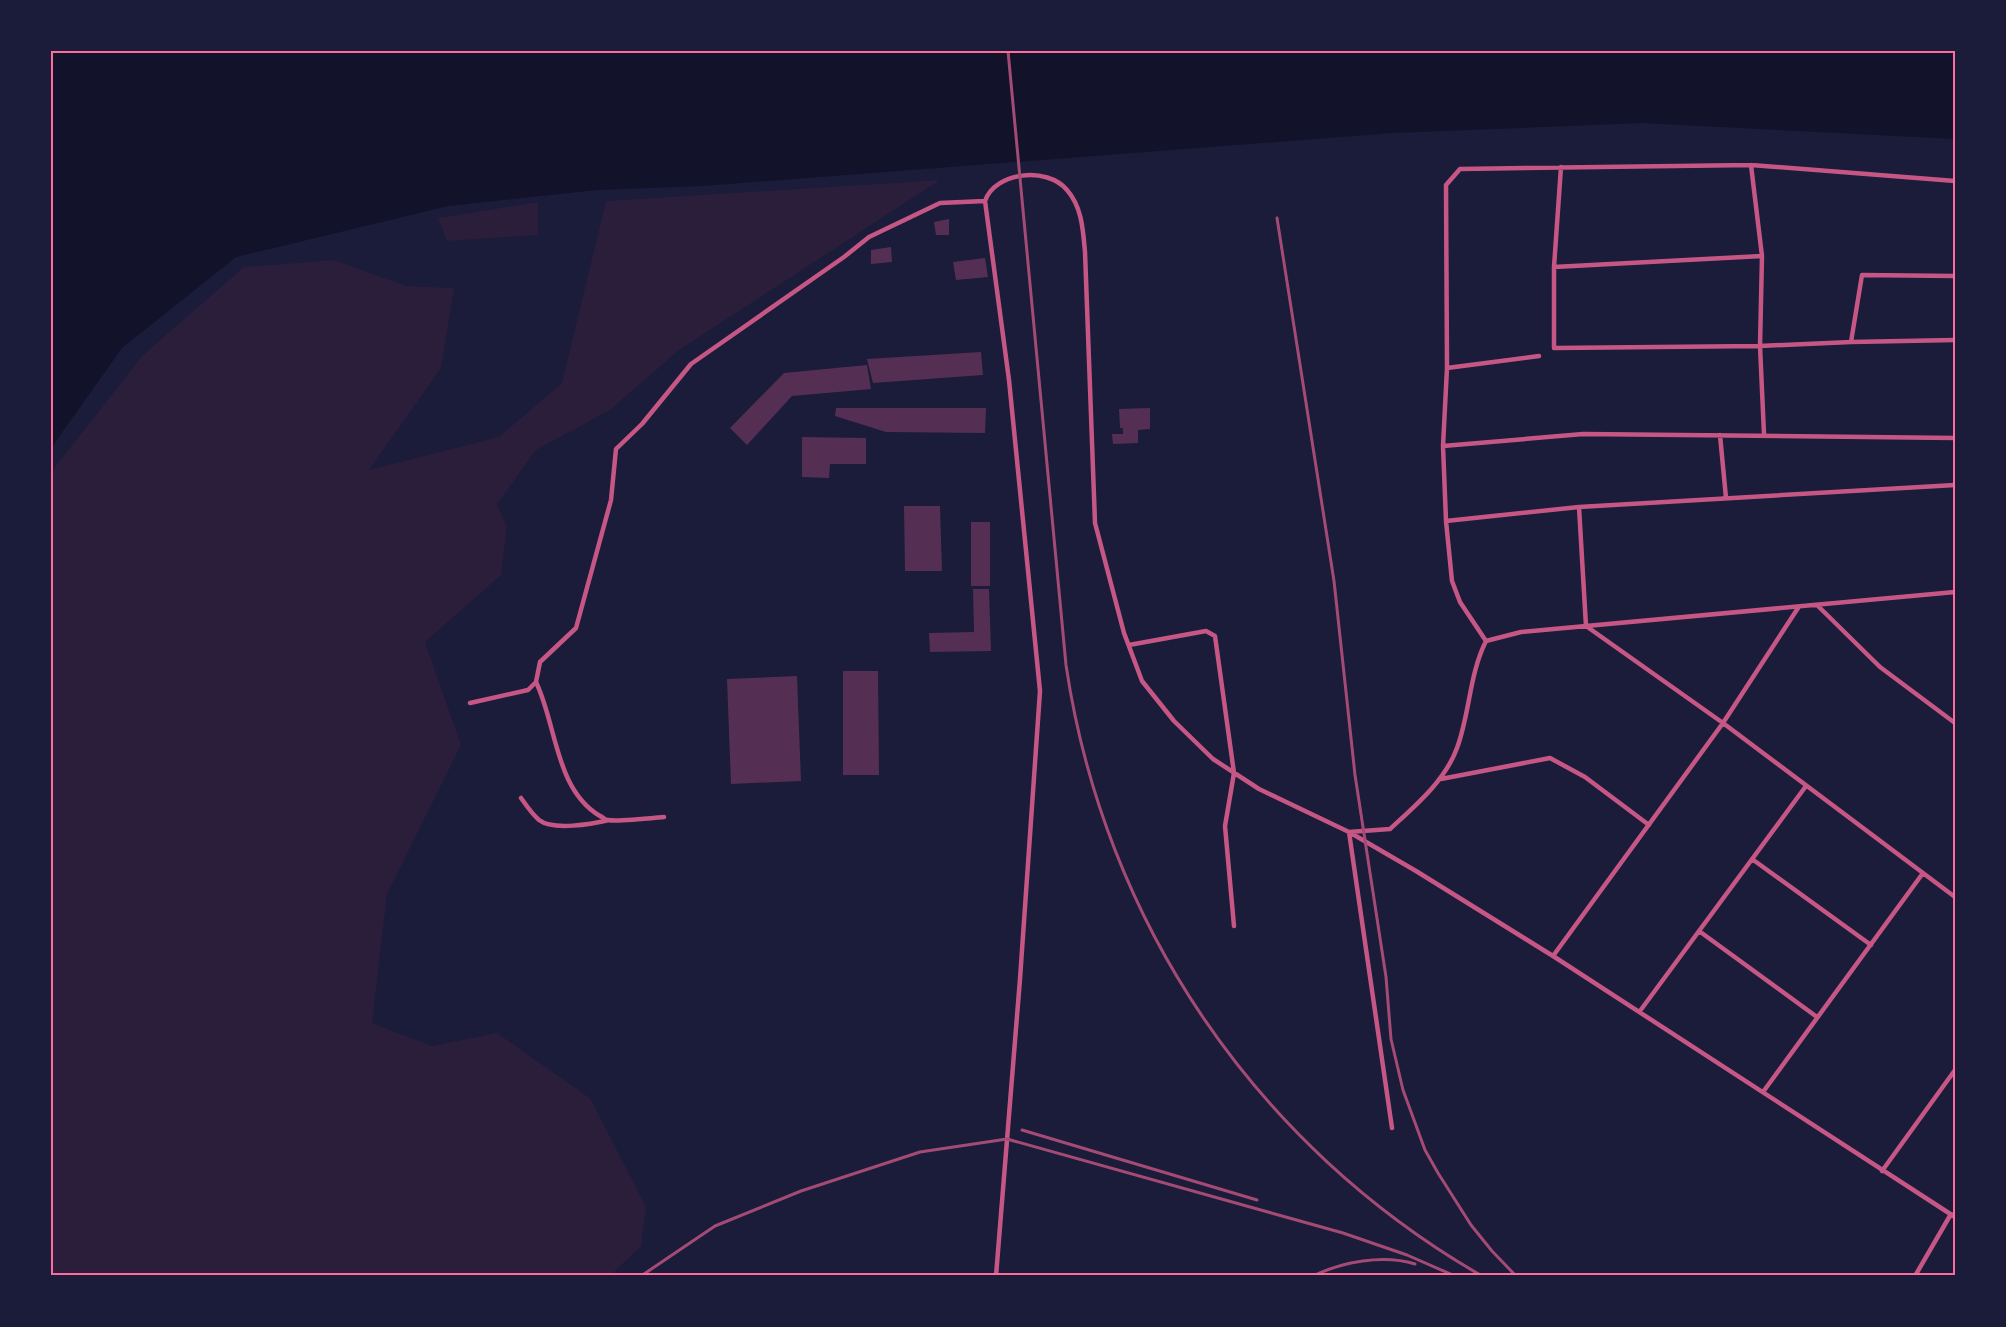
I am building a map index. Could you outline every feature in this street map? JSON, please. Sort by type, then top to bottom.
[{"type":"street","points":[[1751,165],[1761,256],[1760,346],[1764,434]]},
{"type":"street","points":[[1486,640],[1460,602],[1452,581],[1446,521],[1443,446],[1447,368],[1446,185],[1460,169],[1751,165],[1955,181]]},
{"type":"street","points":[[1561,168],[1554,267],[1554,348],[1760,346],[1955,340]]},
{"type":"street","points":[[996,1276],[1040,692],[1009,380],[985,201],[989,191],[999,183],[1013,178],[1040,176],[1054,180],[1067,189],[1082,221],[1095,524],[1129,645],[1142,681],[1174,721],[1214,759],[1234,773],[1259,789],[1349,832],[1425,877],[1640,1011],[1953,1216],[1915,1276]]},
{"type":"street","points":[[470,703],[528,690],[536,682],[540,662],[576,628],[611,500],[616,449],[642,424],[691,364],[869,237],[940,203],[985,201]]},
{"type":"street","points":[[1554,267],[1761,256]]},
{"type":"street","points":[[1851,342],[1862,275],[1955,276]]},
{"type":"street","points":[[1447,368],[1539,356]]},
{"type":"street","points":[[1443,446],[1583,434],[1764,434],[1955,438]]},
{"type":"street","points":[[1720,435],[1726,498]]},
{"type":"street","points":[[1446,521],[1579,507],[1955,484]]},
{"type":"street","points":[[1579,507],[1586,626]]},
{"type":"street","points":[[1486,640],[1521,632],[1955,592]]},
{"type":"street","points":[[1818,606],[1880,667],[1955,723]]},
{"type":"street","points":[[1553,956],[1723,723],[1798,608]]},
{"type":"street","points":[[1586,626],[1723,723],[1955,897]]},
{"type":"street","points":[[1129,645],[1206,631],[1215,636],[1234,773],[1225,826],[1234,926]]},
{"type":"street","points":[[1349,832],[1390,830],[1441,779],[1457,748],[1477,659],[1486,640]]},
{"type":"street","points":[[536,682],[543,696],[563,766],[574,792],[589,809],[609,820]]},
{"type":"street","points":[[1441,779],[1550,758],[1585,777],[1649,825]]},
{"type":"street","points":[[1640,1011],[1806,786]]},
{"type":"street","points":[[521,798],[541,821],[562,826],[588,825],[609,820],[664,817]]},
{"type":"street","points":[[1349,832],[1392,1128]]},
{"type":"street","points":[[1752,859],[1870,945]]},
{"type":"street","points":[[1763,1092],[1923,873]]},
{"type":"street","points":[[1699,931],[1817,1017]]},
{"type":"street","points":[[1882,1171],[1955,1070]]},
{"type":"shaded area","points":[[51,51],[1955,51],[1955,139],[1642,123],[1393,133],[702,186],[597,190],[448,206],[236,257],[122,348],[51,448]]},
{"type":"shaded area","points":[[940,180],[679,350],[610,410],[536,450],[497,504],[507,527],[501,575],[425,642],[461,745],[387,894],[372,1023],[432,1046],[497,1033],[590,1098],[646,1207],[641,1246],[610,1276],[51,1276],[51,472],[143,355],[244,267],[334,260],[406,286],[454,288],[441,368],[369,470],[499,437],[562,383],[606,201]]},
{"type":"shaded area","points":[[538,202],[538,235],[447,241],[438,218]]},
{"type":"building","points":[[949,219],[949,235],[936,235],[934,222]]},
{"type":"building","points":[[891,247],[892,262],[871,264],[871,250]]},
{"type":"building","points":[[985,258],[988,277],[956,280],[953,262]]},
{"type":"building","points":[[981,352],[983,375],[873,383],[867,359]]},
{"type":"building","points":[[867,365],[871,389],[792,396],[747,445],[730,428],[784,373]]},
{"type":"building","points":[[836,408],[986,408],[985,433],[886,432],[835,416]]},
{"type":"building","points":[[1150,408],[1150,429],[1138,430],[1138,443],[1113,444],[1112,434],[1123,434],[1123,428],[1120,428],[1119,409]]},
{"type":"building","points":[[802,437],[866,438],[866,464],[830,464],[829,478],[802,477]]},
{"type":"building","points":[[904,506],[940,506],[942,571],[905,571]]},
{"type":"building","points":[[971,522],[990,522],[990,586],[971,586]]},
{"type":"building","points":[[973,589],[989,589],[991,651],[930,652],[929,633],[974,632]]},
{"type":"building","points":[[843,671],[878,671],[879,775],[843,775]]},
{"type":"building","points":[[797,676],[801,781],[731,784],[727,679]]},
{"type":"railway","points":[[1008,51],[1066,665],[1086,760],[1115,851],[1155,937],[1204,1018],[1261,1093],[1327,1162],[1401,1223],[1482,1276]]},
{"type":"railway","points":[[1277,218],[1334,581],[1355,775],[1386,977],[1391,1039],[1403,1090],[1425,1150],[1471,1225],[1516,1276]]},
{"type":"railway","points":[[1022,1130],[1257,1200]]},
{"type":"railway","points":[[641,1276],[715,1226],[801,1191],[920,1152],[1007,1139],[1343,1233],[1407,1255],[1455,1276]]},
{"type":"railway","points":[[1313,1276],[1350,1263],[1363,1261],[1390,1260],[1415,1264]]}]
